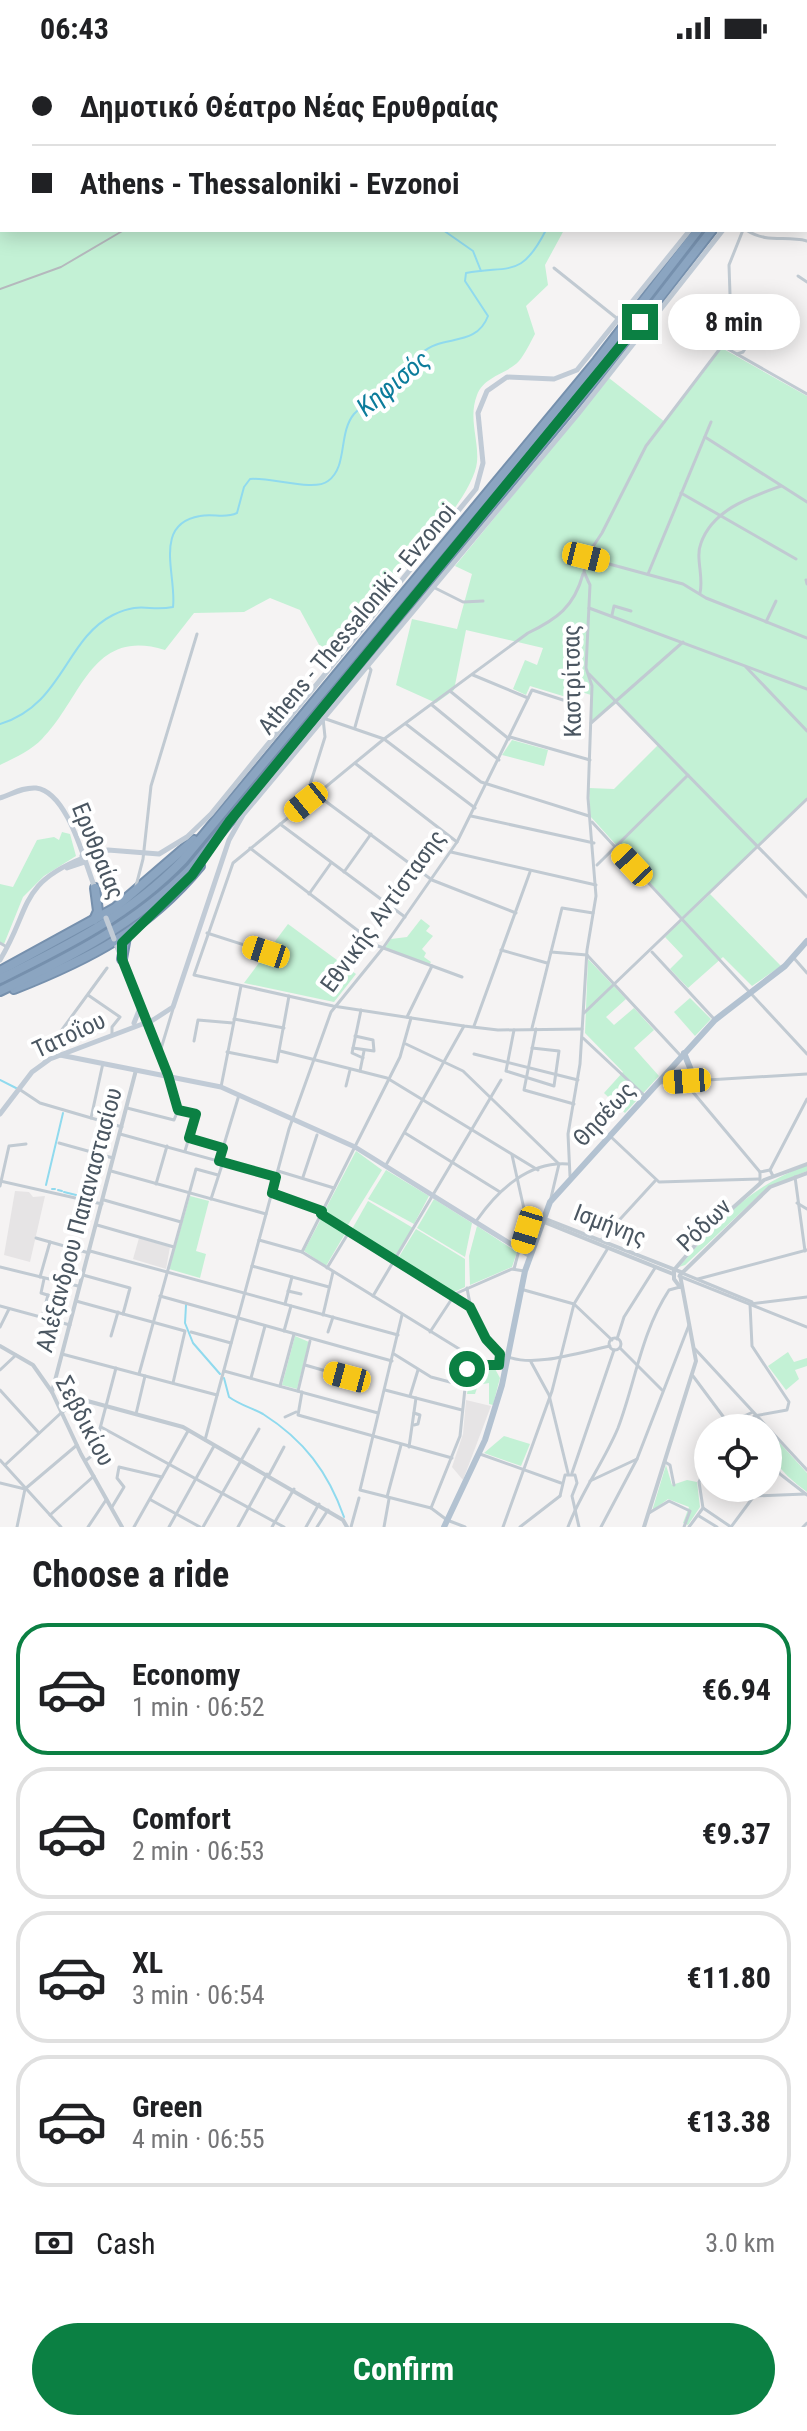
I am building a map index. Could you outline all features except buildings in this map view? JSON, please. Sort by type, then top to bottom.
[{"type":"highway","name":"Athens - Thessaloniki - Evzonoi","points":[[0,979],[95,931],[136,903],[176,868],[597,361],[696,232]]},
{"type":"highway","name":"Athens - Thessaloniki - Evzonoi","points":[[0,993],[101,940],[136,917],[175,884],[605,368],[710,232]]},
{"type":"highway","points":[[577,376],[597,361]]},
{"type":"highway","points":[[477,505],[491,479]]},
{"type":"highway","points":[[0,971],[75,929],[106,917],[221,814]]},
{"type":"highway","points":[[0,993],[100,952],[126,936],[188,879],[229,822]]},
{"type":"highway","points":[[92,921],[98,911],[95,888]]},
{"type":"highway","points":[[100,952],[112,952],[122,959],[126,936]]},
{"type":"main road","points":[[0,960],[28,895],[36,885],[102,851],[143,856],[168,851],[211,814],[470,497],[483,467],[478,413],[491,386],[507,377],[554,379],[571,374],[619,320],[688,232]]},
{"type":"main road","points":[[145,1020],[173,1007],[221,863],[239,822],[578,414],[721,232]]},
{"type":"main road","name":"Ερυθραίας","points":[[0,798],[26,788],[51,794],[60,802],[168,1075]]},
{"type":"main road","points":[[58,871],[102,851]]},
{"type":"main road","points":[[88,869],[94,856]]},
{"type":"main road","points":[[68,868],[91,877]]},
{"type":"main road","name":"Θησέως","points":[[446,1524],[480,1454],[525,1271],[550,1202],[570,1176],[715,1020],[793,957],[807,941]]},
{"type":"main road","points":[[145,1020],[177,996]]},
{"type":"main road","points":[[149,1031],[135,1025],[140,1007],[156,1014]]},
{"type":"main road","name":"Τατοΐου","points":[[0,1114],[44,1063],[145,1020]]},
{"type":"main road","points":[[59,1055],[221,1087],[355,1147],[530,1254]]},
{"type":"main road","points":[[683,1055],[695,1080]]},
{"type":"main road","points":[[0,1099],[6,1106]]},
{"type":"main road","points":[[434,1195],[521,1249]]},
{"type":"street","name":"Καστρίτσας","points":[[589,816],[592,686],[588,674],[590,585],[584,572],[586,557],[602,533],[646,446],[730,329],[730,261],[744,232]]},
{"type":"street","points":[[750,232],[775,241],[793,238],[807,241]]},
{"type":"street","points":[[554,268],[619,320]]},
{"type":"street","points":[[798,276],[807,282]]},
{"type":"street","points":[[737,354],[743,352],[757,330],[786,301]]},
{"type":"street","points":[[721,345],[807,394]]},
{"type":"street","points":[[648,574],[711,422]]},
{"type":"street","points":[[705,437],[807,502]]},
{"type":"street","points":[[700,593],[703,578],[700,544],[719,516],[745,499],[781,486]]},
{"type":"street","points":[[681,493],[796,559]]},
{"type":"street","points":[[586,557],[648,574],[700,593],[807,638]]},
{"type":"street","points":[[582,1029],[514,1030],[464,1026],[335,1006],[194,975],[231,865],[384,739],[528,633],[555,621],[570,602],[584,572]]},
{"type":"street","points":[[433,587],[463,602],[483,601]]},
{"type":"street","points":[[766,622],[776,601]]},
{"type":"street","points":[[612,615],[614,606],[631,611]]},
{"type":"street","points":[[589,608],[807,688]]},
{"type":"street","points":[[115,907],[134,889],[143,856],[151,786],[197,634]]},
{"type":"street","points":[[591,723],[683,642]]},
{"type":"street","points":[[745,665],[807,731]]},
{"type":"street","points":[[355,727],[371,670],[368,666]]},
{"type":"street","points":[[588,674],[618,701],[807,897]]},
{"type":"street","points":[[473,675],[528,698]]},
{"type":"street","name":"Εθνικής Αντίστασης","points":[[205,1440],[292,1119],[335,1006],[383,948],[451,852],[532,690],[563,700]]},
{"type":"street","points":[[450,691],[510,738],[590,760]]},
{"type":"street","points":[[432,705],[499,760]]},
{"type":"street","points":[[306,802],[325,737],[323,718],[384,739],[475,808]]},
{"type":"street","points":[[406,724],[486,784],[589,816],[807,1054]]},
{"type":"street","points":[[356,764],[457,842]]},
{"type":"street","points":[[595,866],[688,775]]},
{"type":"street","points":[[309,788],[432,880],[516,913]]},
{"type":"street","points":[[584,1013],[807,799]]},
{"type":"street","points":[[471,816],[594,843]]},
{"type":"street","points":[[570,1176],[568,1134],[578,1080],[587,955],[596,885],[592,821]]},
{"type":"street","points":[[280,824],[405,917]]},
{"type":"street","points":[[344,872],[371,834]]},
{"type":"street","points":[[250,848],[383,948],[462,977]]},
{"type":"street","points":[[451,852],[596,885]]},
{"type":"street","points":[[221,863],[231,865]]},
{"type":"street","points":[[309,894],[331,863]]},
{"type":"street","points":[[474,1026],[530,872]]},
{"type":"street","points":[[574,1104],[524,1088],[547,963],[563,906],[593,913]]},
{"type":"street","points":[[207,933],[266,952]]},
{"type":"street","points":[[0,943],[7,947]]},
{"type":"street","points":[[501,950],[547,963]]},
{"type":"street","points":[[550,951],[587,955],[683,1055]]},
{"type":"street","points":[[651,951],[715,1020]]},
{"type":"street","points":[[793,957],[807,973]]},
{"type":"street","points":[[302,1252],[406,1044],[409,1018],[432,966]]},
{"type":"street","points":[[44,1063],[45,1053],[107,968]]},
{"type":"street","points":[[221,1087],[241,986]]},
{"type":"street","points":[[88,995],[120,1017],[112,1034]]},
{"type":"street","points":[[227,1052],[276,1062],[289,996]]},
{"type":"street","points":[[160,1059],[162,1041],[173,1007]]},
{"type":"street","points":[[361,1010],[352,1055],[363,1058]]},
{"type":"street","points":[[194,1041],[198,1020],[284,1028]]},
{"type":"street","points":[[386,1166],[464,1026]]},
{"type":"street","points":[[514,1030],[506,1072],[555,1086],[559,1051],[532,1048]]},
{"type":"street","points":[[353,1048],[373,1052],[374,1040],[355,1036]]},
{"type":"street","points":[[582,1037],[645,1096]]},
{"type":"street","points":[[406,1044],[463,1071],[559,1164]]},
{"type":"street","points":[[280,1051],[389,1079],[538,1170]]},
{"type":"street","points":[[360,1071],[364,1051]]},
{"type":"street","points":[[474,1054],[527,1070],[578,1080]]},
{"type":"street","points":[[91,1118],[103,1063]]},
{"type":"street","points":[[346,1086],[350,1069]]},
{"type":"street","name":"Αλέξανδρου Παπαναστασίου","points":[[52,1392],[136,1070]]},
{"type":"street","points":[[657,1083],[807,1074]]},
{"type":"street","points":[[127,1108],[174,1120],[177,1108],[168,1075]]},
{"type":"street","points":[[373,1296],[493,1100],[501,1080]]},
{"type":"street","points":[[608,1135],[655,1181],[760,1181],[760,1172],[687,1081]]},
{"type":"street","points":[[19,1089],[37,1102],[122,1127]]},
{"type":"street","points":[[211,1199],[239,1095]]},
{"type":"street","points":[[760,1172],[771,1173],[807,1099]]},
{"type":"street","points":[[177,1108],[195,1114]]},
{"type":"street","points":[[185,1151],[195,1108]]},
{"type":"street","points":[[405,1133],[500,1192]]},
{"type":"street","points":[[120,1134],[276,1177]]},
{"type":"street","points":[[303,1178],[317,1135]]},
{"type":"street","points":[[189,1138],[223,1148]]},
{"type":"street","points":[[59,1143],[114,1158]]},
{"type":"street","points":[[26,1144],[9,1146],[0,1183],[103,1202],[181,1222]]},
{"type":"street","points":[[156,1184],[167,1146]]},
{"type":"street","points":[[512,1155],[528,1227],[514,1269]]},
{"type":"street","points":[[550,1202],[559,1164]]},
{"type":"street","points":[[477,1220],[500,1192],[517,1178],[568,1164]]},
{"type":"street","name":"Ρόδων","points":[[644,1527],[693,1376],[695,1349],[677,1273],[709,1229],[760,1181],[771,1173],[807,1164]]},
{"type":"street","points":[[139,1374],[196,1169],[218,1175]]},
{"type":"street","points":[[111,1171],[266,1214]]},
{"type":"street","points":[[278,1171],[334,1188]]},
{"type":"street","name":"Ρόδων","points":[[677,1273],[770,1187],[807,1173]]},
{"type":"street","points":[[698,1279],[806,1250],[795,1177]]},
{"type":"street","points":[[600,1242],[655,1181]]},
{"type":"street","points":[[272,1193],[321,1213],[470,1307]]},
{"type":"street","points":[[797,1203],[807,1209]]},
{"type":"street","name":"Ισμήνης","points":[[542,1220],[753,1303]]},
{"type":"street","points":[[96,1225],[174,1247]]},
{"type":"street","points":[[327,1268],[349,1232]]},
{"type":"street","points":[[36,1238],[398,1335]]},
{"type":"street","points":[[259,1240],[302,1252],[486,1365],[503,1360],[531,1362],[620,1348]]},
{"type":"street","points":[[50,1242],[41,1293],[54,1297],[58,1281]]},
{"type":"street","points":[[503,1527],[549,1395],[574,1304],[609,1246]]},
{"type":"street","name":"Ισμήνης","points":[[609,1246],[753,1303]]},
{"type":"street","points":[[252,1266],[329,1287]]},
{"type":"street","points":[[0,1267],[80,1287]]},
{"type":"street","points":[[656,1267],[624,1317],[617,1339],[620,1348],[663,1391]]},
{"type":"street","points":[[430,1332],[452,1296],[514,1269],[525,1271]]},
{"type":"street","points":[[323,1315],[333,1272]]},
{"type":"street","points":[[83,1275],[130,1288],[111,1336]]},
{"type":"street","points":[[285,1304],[292,1277]]},
{"type":"street","points":[[568,1527],[588,1481],[618,1426],[645,1333],[671,1288],[680,1287]]},
{"type":"street","points":[[467,1288],[470,1307],[486,1339],[503,1360]]},
{"type":"street","points":[[521,1289],[574,1304],[612,1340],[612,1348],[570,1473],[561,1483],[560,1496]]},
{"type":"street","points":[[288,1291],[301,1294]]},
{"type":"street","points":[[42,1317],[48,1295]]},
{"type":"street","points":[[160,1296],[392,1361]]},
{"type":"street","points":[[753,1303],[784,1302],[807,1297]]},
{"type":"street","points":[[76,1301],[231,1343]]},
{"type":"street","points":[[753,1303],[807,1327]]},
{"type":"street","points":[[753,1303],[752,1346],[789,1404],[787,1410],[755,1413]]},
{"type":"street","points":[[0,1306],[70,1325]]},
{"type":"street","points":[[284,1331],[291,1306]]},
{"type":"street","points":[[0,1327],[9,1308]]},
{"type":"street","points":[[402,1315],[362,1491],[431,1508],[446,1524],[465,1527]]},
{"type":"street","points":[[328,1332],[333,1317]]},
{"type":"street","points":[[601,1527],[637,1459],[689,1325]]},
{"type":"street","points":[[251,1378],[265,1326]]},
{"type":"street","points":[[173,1383],[189,1332]]},
{"type":"street","points":[[280,1386],[294,1334]]},
{"type":"street","points":[[296,1412],[311,1339]]},
{"type":"street","points":[[612,1340],[617,1339]]},
{"type":"street","name":"Σεβδικίου","points":[[0,1346],[35,1367],[46,1383],[122,1527]]},
{"type":"street","points":[[695,1349],[807,1470]]},
{"type":"street","points":[[62,1354],[217,1395]]},
{"type":"street","points":[[394,1354],[418,1370],[465,1386]]},
{"type":"street","points":[[0,1370],[16,1355]]},
{"type":"street","points":[[431,1508],[452,1458],[472,1357]]},
{"type":"street","points":[[531,1362],[549,1395],[570,1473],[577,1479],[572,1496],[579,1527]]},
{"type":"street","points":[[305,1365],[347,1377]]},
{"type":"street","points":[[85,1461],[93,1455],[116,1368]]},
{"type":"street","points":[[410,1396],[418,1370]]},
{"type":"street","points":[[224,1371],[379,1413]]},
{"type":"street","points":[[136,1414],[145,1376]]},
{"type":"street","points":[[693,1376],[721,1414]]},
{"type":"street","name":"Αλέξανδρου Παπαναστασίου","points":[[46,1383],[56,1380]]},
{"type":"street","points":[[0,1390],[39,1433]]},
{"type":"street","points":[[385,1390],[462,1410]]},
{"type":"street","points":[[409,1447],[416,1398]]},
{"type":"street","points":[[5,1465],[80,1399],[188,1431],[294,1489],[349,1527]]},
{"type":"street","points":[[285,1417],[296,1412],[452,1458]]},
{"type":"street","points":[[101,1427],[284,1527]]},
{"type":"street","points":[[150,1499],[202,1527],[259,1429]]},
{"type":"street","points":[[134,1527],[188,1431]]},
{"type":"street","points":[[17,1527],[25,1489],[77,1445]]},
{"type":"street","points":[[169,1527],[215,1445]]},
{"type":"street","points":[[384,1527],[401,1445]]},
{"type":"street","points":[[238,1527],[284,1447]]},
{"type":"street","points":[[480,1454],[561,1483]]},
{"type":"street","points":[[588,1481],[637,1459]]},
{"type":"street","points":[[0,1460],[61,1527]]},
{"type":"street","points":[[665,1462],[670,1465],[674,1485]]},
{"type":"street","points":[[111,1508],[124,1487],[117,1478],[119,1467],[162,1477]]},
{"type":"street","points":[[50,1515],[94,1476]]},
{"type":"street","points":[[782,1476],[806,1495]]},
{"type":"street","points":[[0,1483],[25,1489]]},
{"type":"street","points":[[272,1527],[294,1489]]},
{"type":"street","points":[[782,1495],[806,1495]]},
{"type":"street","points":[[520,1527],[560,1496],[572,1496]]},
{"type":"street","points":[[349,1527],[359,1498]]},
{"type":"street","points":[[88,1527],[107,1500]]},
{"type":"street","points":[[649,1513],[669,1501],[690,1511],[687,1527]]},
{"type":"street","points":[[687,1527],[699,1516],[702,1502]]},
{"type":"street","points":[[703,1508],[731,1527],[750,1502]]},
{"type":"street","points":[[306,1527],[319,1504]]},
{"type":"street","points":[[317,1527],[328,1510]]},
{"type":"street","points":[[699,1516],[717,1527]]},
{"type":"shaded area","points":[[15,1191],[29,1192],[33,1197],[45,1196],[30,1262],[4,1255]]},
{"type":"shaded area","points":[[139,1238],[170,1247],[166,1269],[133,1259]]},
{"type":"shaded area","points":[[466,1400],[491,1406],[463,1480],[452,1467],[463,1434]]},
{"type":"green space","points":[[0,232],[563,232],[545,265],[548,285],[526,306],[535,334],[519,361],[490,379],[477,395],[473,412],[477,462],[470,482],[456,506],[412,561],[323,652],[300,610],[270,598],[244,612],[194,613],[165,650],[140,646],[120,649],[104,658],[91,671],[42,739],[0,765]]},
{"type":"green space","points":[[702,232],[601,365],[188,865],[160,890],[186,864],[600,364]]},
{"type":"green space","points":[[720,347],[807,396],[807,798],[683,919],[590,816],[589,788],[614,789],[658,745],[618,702],[591,723],[591,695],[569,688],[566,697],[530,686],[526,695],[513,689],[525,660],[537,665],[543,648],[466,630],[454,690],[436,703],[396,685],[412,619],[457,629],[472,574],[455,566],[609,378],[665,422]]},
{"type":"green space","points":[[512,740],[548,750],[544,766],[502,755]]},
{"type":"green space","points":[[62,832],[70,834],[76,856],[44,876],[23,897],[4,944],[0,942],[0,884],[13,887],[37,840],[54,837],[59,840]]},
{"type":"green space","points":[[710,894],[781,966],[752,986],[723,957],[688,988],[670,969],[683,956],[665,937]]},
{"type":"green space","points":[[421,919],[430,926],[426,931],[433,936],[422,949],[426,953],[424,957],[431,962],[429,965],[384,949],[391,939],[407,937]]},
{"type":"green space","points":[[288,924],[356,974],[334,1002],[244,983]]},
{"type":"green space","points":[[108,927],[75,947],[0,986]]},
{"type":"green space","points":[[588,959],[626,999],[606,1017],[614,1025],[634,1008],[654,1030],[634,1048],[659,1076],[625,1113],[604,1093],[623,1072],[585,1033]]},
{"type":"green space","points":[[690,998],[711,1019],[695,1036],[674,1012]]},
{"type":"green space","points":[[356,1151],[382,1170],[346,1228],[323,1214]]},
{"type":"green space","points":[[807,1165],[807,1171],[768,1187],[685,1265],[679,1267],[707,1235],[751,1195]]},
{"type":"green space","points":[[386,1170],[429,1196],[414,1224],[368,1199]]},
{"type":"green space","points":[[190,1196],[209,1201],[196,1251],[206,1254],[200,1278],[169,1269]]},
{"type":"green space","points":[[434,1199],[472,1223],[465,1257],[417,1228]]},
{"type":"green space","points":[[368,1201],[413,1228],[394,1258],[351,1231]]},
{"type":"green space","points":[[322,1217],[346,1232],[326,1266],[304,1251]]},
{"type":"green space","points":[[477,1226],[517,1252],[512,1267],[470,1285],[469,1256]]},
{"type":"green space","points":[[416,1229],[465,1259],[465,1287],[452,1293],[397,1260]]},
{"type":"green space","points":[[295,1336],[309,1342],[297,1389],[282,1385]]},
{"type":"green space","points":[[788,1352],[794,1362],[807,1358],[807,1366],[795,1370],[799,1379],[786,1390],[768,1366]]},
{"type":"green space","points":[[473,1360],[494,1367],[500,1378],[493,1405],[489,1404],[489,1383],[478,1385],[475,1394],[467,1394]]},
{"type":"green space","points":[[504,1436],[530,1444],[521,1466],[484,1453]]},
{"type":"green space","points":[[782,1445],[807,1473],[807,1492],[782,1469]]},
{"type":"green space","points":[[666,1465],[672,1485],[687,1480],[694,1481],[694,1502],[699,1502],[700,1507],[688,1525],[683,1523],[689,1507],[668,1499],[652,1511]]},
{"type":"waterway","points":[[446,232],[473,251],[481,271]]},
{"type":"waterway","name":"Κηφισός","points":[[0,724],[21,715],[37,702],[84,639],[113,615],[138,608],[173,607],[171,540],[176,529],[185,521],[200,516],[237,513],[244,487],[250,479],[303,485],[328,481],[338,467],[346,431],[354,414],[400,383],[430,347],[467,337],[483,326],[488,316],[465,281],[466,273],[504,269],[521,263],[545,232]]},
{"type":"waterway","points":[[0,1080],[16,1088]]},
{"type":"waterway","points":[[46,1185],[63,1113]]},
{"type":"waterway","points":[[58,1190],[62,1191]]},
{"type":"waterway","points":[[64,1192],[92,1199]]},
{"type":"waterway","points":[[186,1305],[185,1323],[193,1343],[220,1374]]},
{"type":"waterway","points":[[224,1378],[229,1397],[278,1424],[313,1458],[344,1517]]},
{"type":"railway","points":[[0,289],[61,267],[121,232]]},
{"type":"route","points":[[467,1369],[472,1357],[486,1365],[499,1365],[500,1354],[486,1339],[470,1307],[321,1214],[322,1211],[272,1193],[276,1177],[219,1161],[223,1148],[189,1138],[196,1114],[178,1110],[174,1104],[168,1075],[122,959],[122,943],[197,869],[229,822],[640,322]]}]
